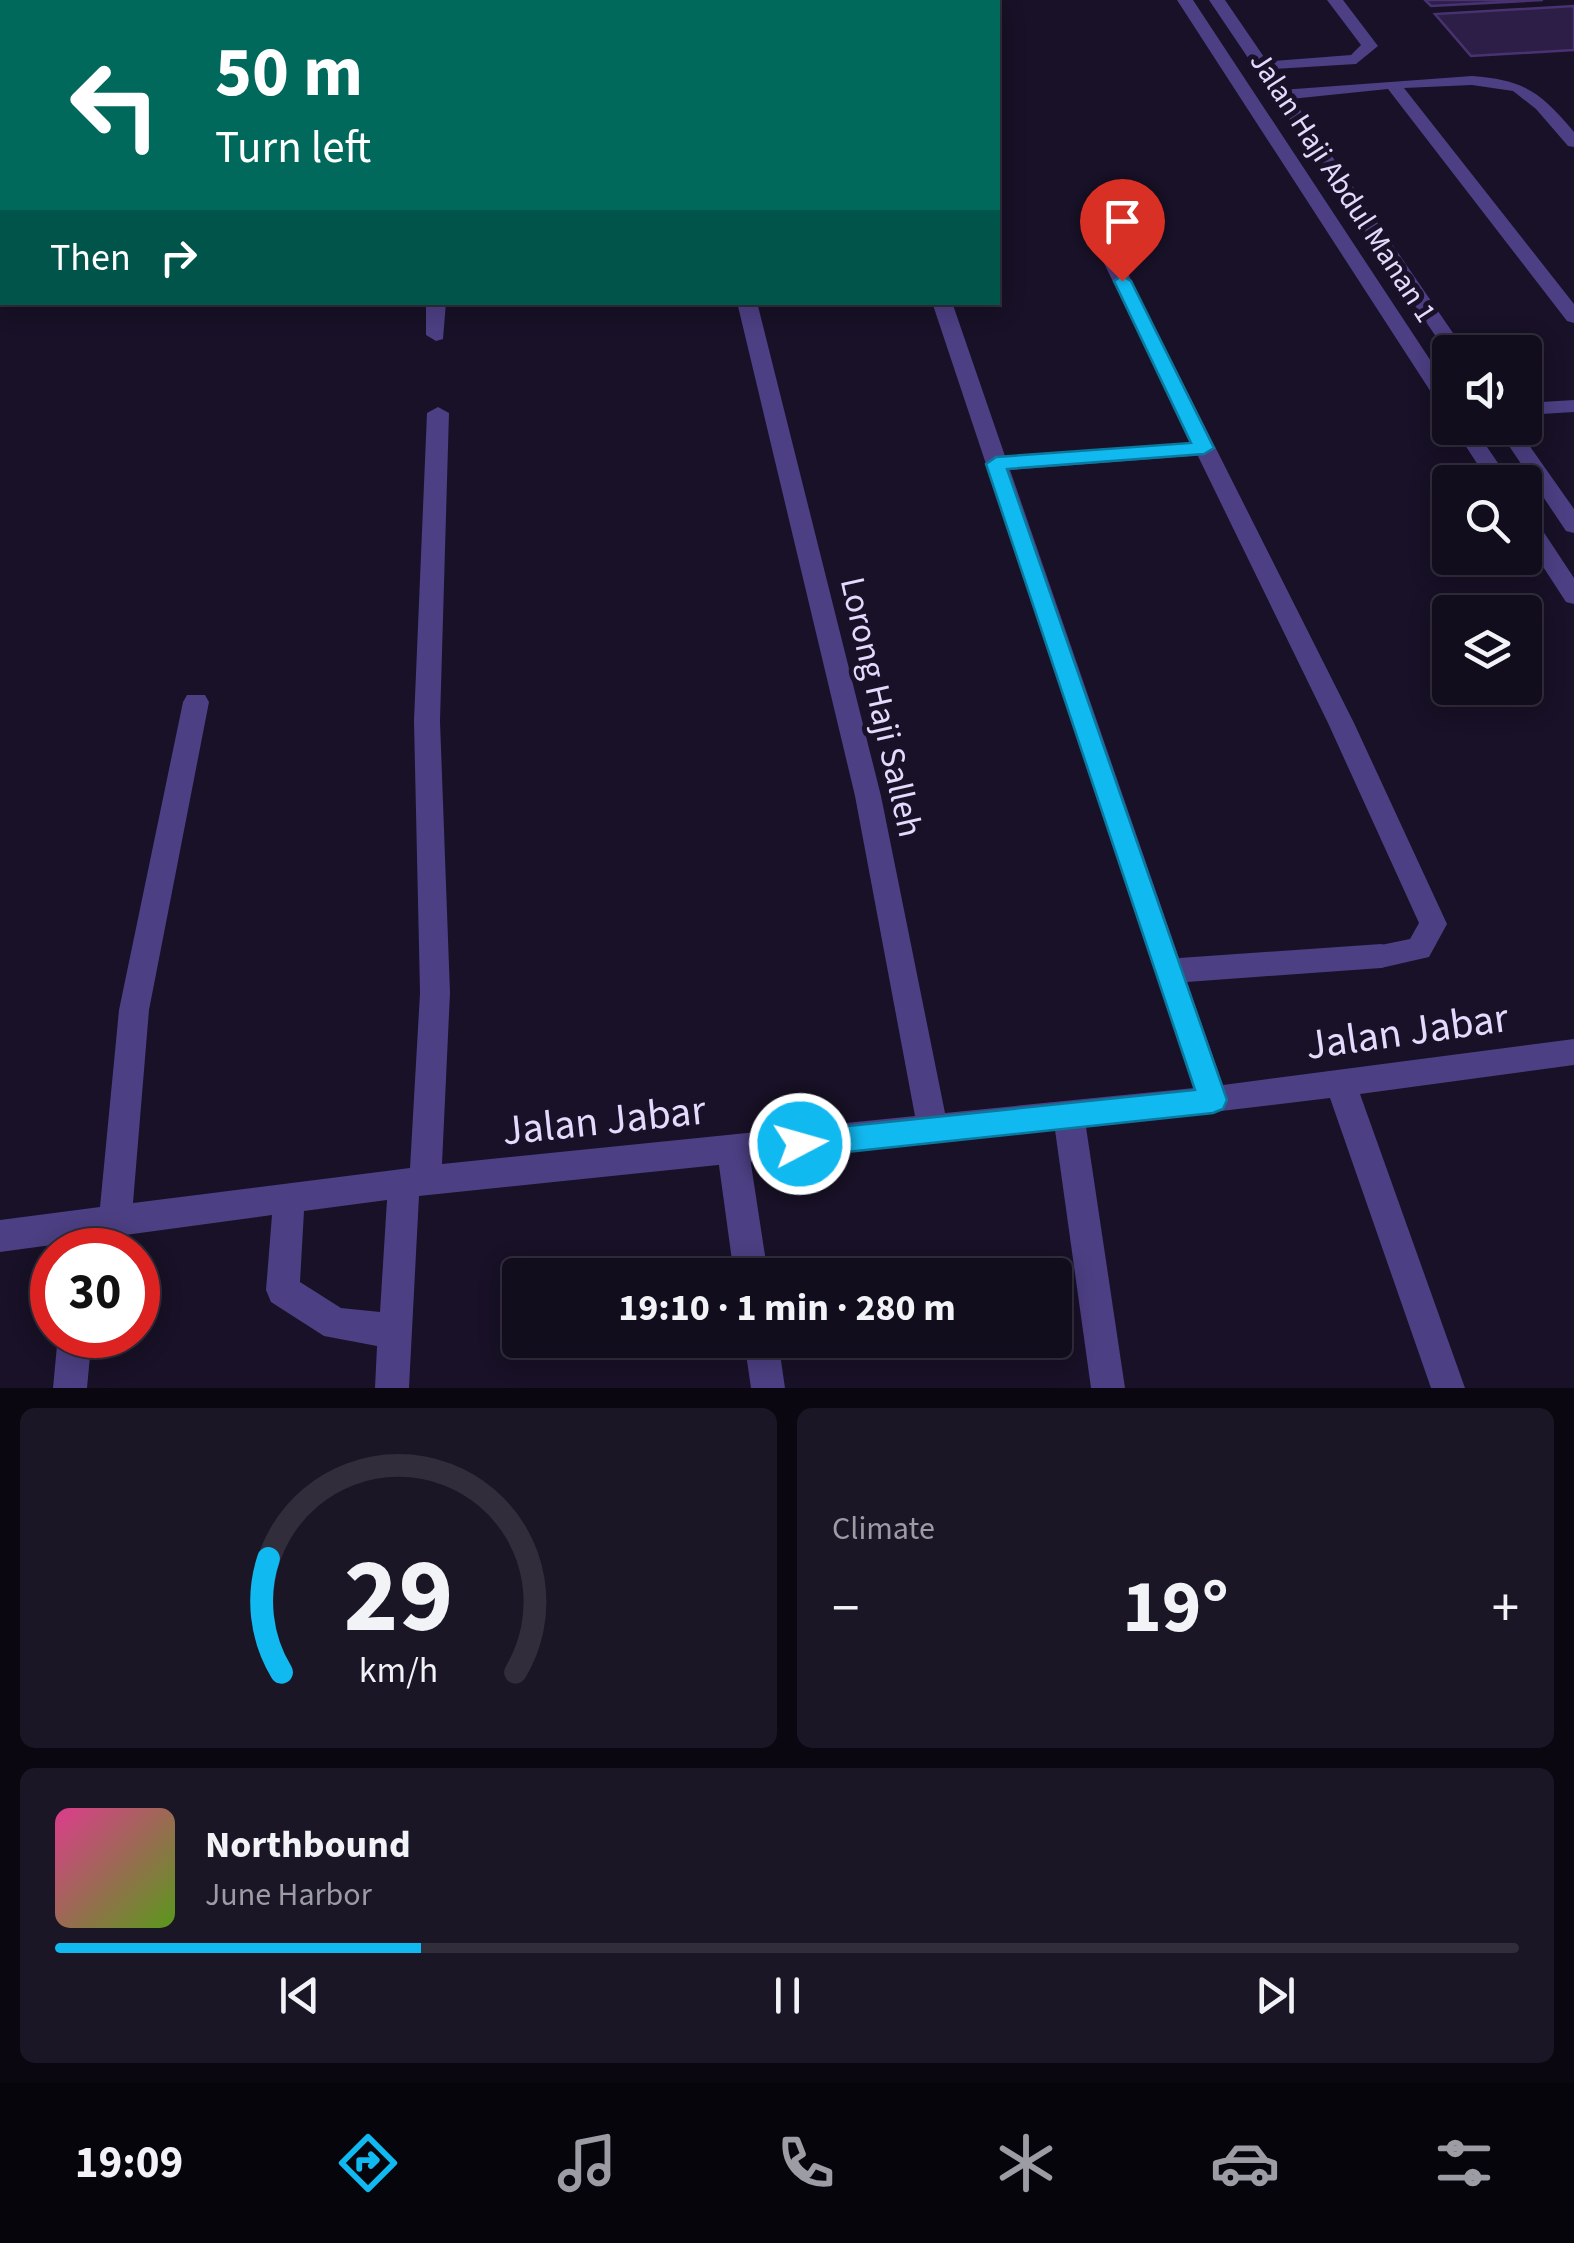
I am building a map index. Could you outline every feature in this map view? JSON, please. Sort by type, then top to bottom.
[{"type":"street","points":[[1175,0],[1189,7]]},
{"type":"street","name":"Jalan Haji Abdul Manan 1","points":[[1217,0],[1444,335]]},
{"type":"street","points":[[1262,67],[1356,60],[1370,46],[1335,0]]},
{"type":"street","name":"Jalan Haji Abdul Manan 1","points":[[1189,7],[1432,378]]},
{"type":"street","points":[[1281,95],[1442,81],[1503,82],[1524,90],[1574,142]]},
{"type":"street","points":[[1394,86],[1574,317]]},
{"type":"street","points":[[1091,218],[1341,723],[1433,924],[1420,949],[1381,956],[1169,972]]},
{"type":"street","points":[[436,305],[436,336]]},
{"type":"street","name":"Lorong Haji Salleh","points":[[748,305],[868,796],[934,1129]]},
{"type":"street","points":[[943,305],[1213,1100]]},
{"type":"street","points":[[1542,408],[1574,406]]},
{"type":"street","points":[[392,1388],[394,1330],[435,993],[427,721],[438,414]]},
{"type":"street","points":[[1519,445],[1574,526]]},
{"type":"street","points":[[996,464],[1204,448]]},
{"type":"street","points":[[1542,547],[1574,596]]},
{"type":"street","points":[[95,1228],[196,702]]},
{"type":"street","name":"Jalan Jabar","points":[[124,1228],[414,1182],[1213,1100],[1574,1052]]},
{"type":"street","points":[[1341,1085],[1448,1388]]},
{"type":"street","points":[[1068,1116],[1108,1388]]},
{"type":"street","points":[[733,1151],[749,1258]]},
{"type":"street","points":[[289,1200],[283,1290],[336,1324],[394,1330]]},
{"type":"street","name":"Jalan Jabar","points":[[0,1236],[30,1235]]},
{"type":"street","points":[[70,1388],[73,1358]]},
{"type":"street","points":[[764,1358],[768,1388]]},
{"type":"building","points":[[1425,0],[1543,0],[1431,6]]},
{"type":"building","points":[[1574,6],[1574,50],[1471,56],[1435,14]]},
{"type":"route","points":[[800,1144],[1213,1100],[996,464],[1204,448],[1122,281]]}]
